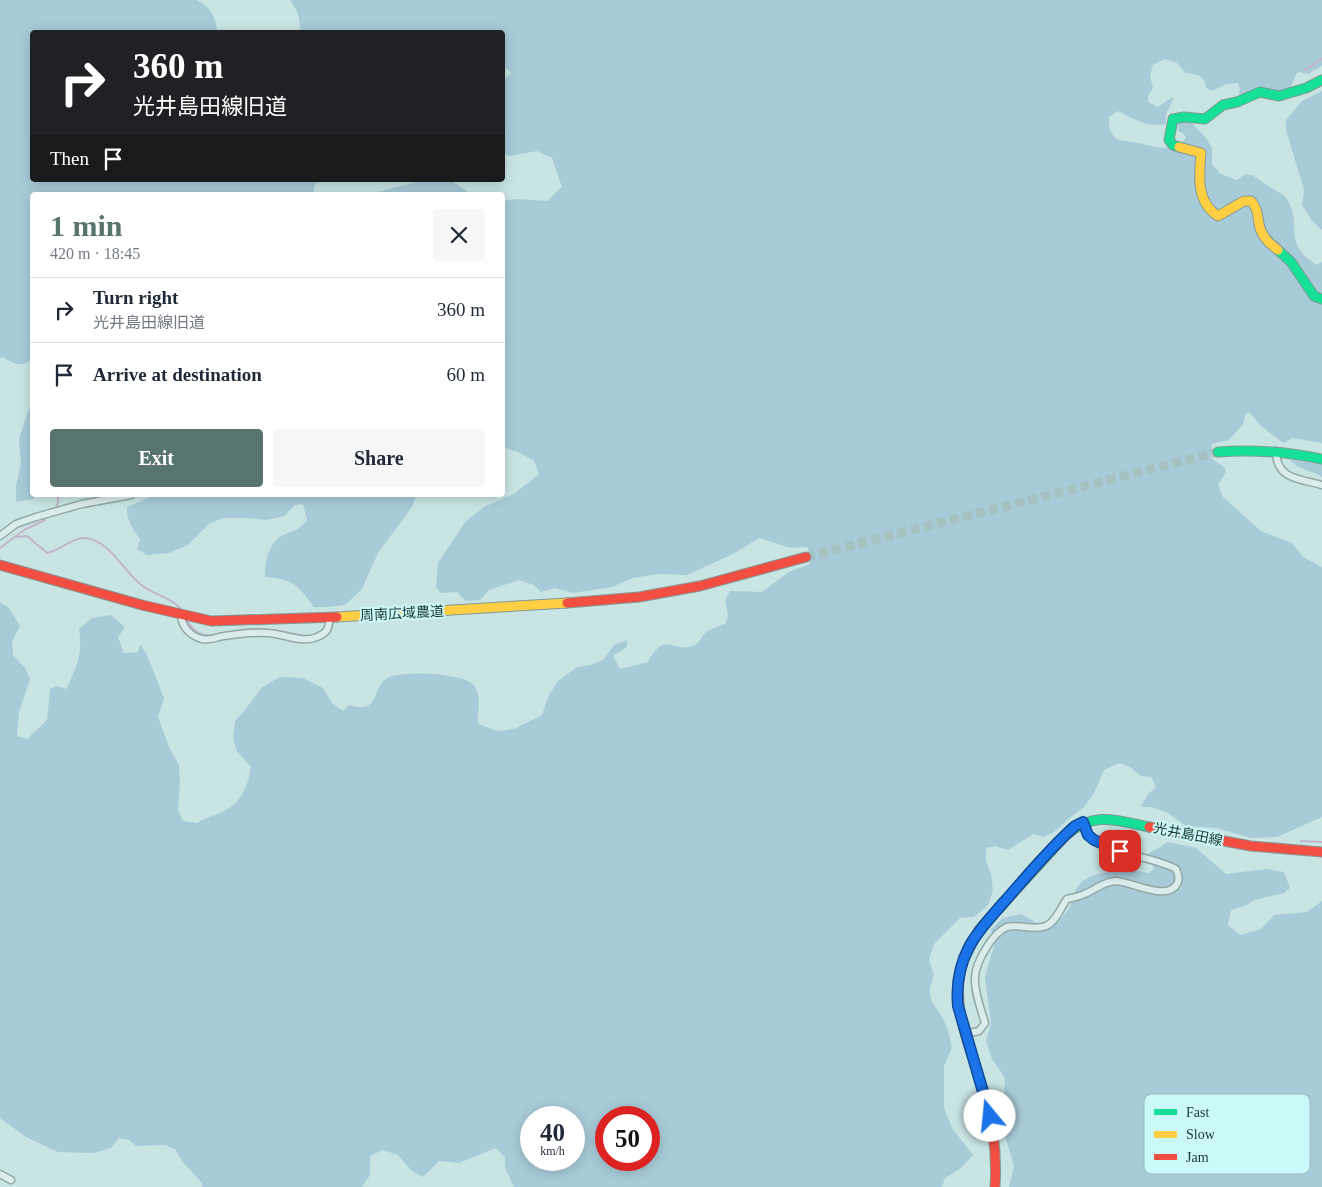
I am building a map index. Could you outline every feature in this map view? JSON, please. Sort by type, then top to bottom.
[{"type":"street","points":[[1322,80],[1306,88],[1279,96],[1260,92],[1237,102],[1223,105],[1205,119],[1184,117],[1173,119],[1168,140],[1173,145],[1201,153],[1199,180],[1201,194],[1207,206],[1214,214],[1218,216],[1244,201],[1251,201],[1257,206],[1264,237],[1286,257],[1314,296],[1322,299]]},
{"type":"street","points":[[1218,452],[1276,451],[1322,459]]},
{"type":"street","points":[[1276,451],[1283,472],[1291,478],[1322,485]]},
{"type":"street","points":[[0,536],[16,524],[36,517],[82,504],[120,497]]},
{"type":"street","name":"周南広域農道","points":[[0,565],[142,605],[211,622],[329,617],[639,597],[700,586],[806,557]]},
{"type":"street","points":[[181,614],[183,625],[187,630],[195,637],[203,640],[258,633],[270,633],[303,639],[315,638],[328,630],[330,626],[329,617]]},
{"type":"street","name":"光井島田線","points":[[995,1187],[998,1162],[996,1141],[958,1006],[957,989],[959,974],[970,946],[979,930],[1066,834],[1083,822],[1104,818],[1252,846],[1322,852]]},
{"type":"street","points":[[965,1034],[979,1031],[984,1023],[974,977],[984,952],[995,936],[1001,931],[1008,927],[1046,926],[1054,920],[1067,899],[1082,895],[1105,883],[1122,882],[1167,892],[1173,890],[1178,883],[1176,869],[1120,851],[1094,840],[1088,835],[1083,822]]},
{"type":"street","points":[[0,1174],[11,1180]]},
{"type":"shaded area","points":[[0,0],[196,0],[202,3],[210,10],[217,30],[30,30],[30,182],[320,182],[315,184],[314,192],[30,192],[30,360],[21,364],[10,362],[3,357],[0,358]]},
{"type":"shaded area","points":[[290,0],[1322,0],[1322,66],[1308,74],[1298,72],[1288,90],[1244,96],[1239,94],[1240,88],[1237,83],[1227,84],[1212,91],[1206,88],[1205,82],[1199,75],[1186,73],[1177,63],[1165,59],[1153,65],[1150,76],[1153,88],[1148,96],[1148,102],[1158,107],[1174,98],[1166,114],[1166,124],[1147,124],[1118,111],[1109,117],[1109,126],[1114,137],[1117,139],[1168,148],[1181,143],[1186,138],[1184,134],[1178,131],[1178,124],[1183,121],[1191,122],[1212,147],[1212,164],[1221,174],[1237,180],[1246,174],[1253,176],[1286,198],[1291,207],[1294,232],[1299,249],[1317,265],[1322,262],[1322,443],[1293,438],[1283,443],[1260,425],[1250,413],[1246,413],[1243,424],[1229,440],[1212,444],[1211,458],[1224,467],[1226,472],[1218,485],[1223,497],[1261,531],[1292,543],[1303,557],[1322,567],[1322,817],[1277,837],[1251,838],[1216,828],[1186,826],[1166,812],[1151,807],[1141,807],[1147,795],[1156,787],[1151,777],[1141,776],[1130,767],[1119,763],[1104,770],[1094,793],[1084,807],[1054,832],[1044,837],[1033,834],[1008,850],[995,846],[986,848],[986,860],[991,874],[993,891],[988,905],[974,917],[960,918],[934,944],[929,960],[934,975],[930,992],[932,1002],[946,1025],[952,1048],[944,1066],[944,1108],[952,1128],[973,1155],[961,1168],[945,1178],[942,1187],[514,1187],[505,1168],[505,1157],[496,1148],[459,1163],[439,1161],[423,1177],[412,1171],[398,1155],[383,1150],[370,1156],[370,1175],[362,1187],[202,1187],[202,1183],[182,1161],[175,1149],[165,1145],[136,1146],[129,1140],[119,1138],[111,1148],[94,1153],[58,1152],[26,1137],[0,1118],[0,602],[9,608],[20,626],[12,641],[13,655],[25,668],[30,679],[19,712],[17,736],[27,739],[47,720],[50,689],[57,686],[66,689],[70,681],[80,653],[79,629],[92,618],[111,615],[125,627],[118,637],[124,653],[138,652],[140,644],[147,655],[164,698],[158,717],[169,747],[179,765],[178,810],[183,821],[197,823],[229,808],[235,804],[243,793],[251,767],[237,751],[233,738],[235,721],[262,687],[280,677],[303,678],[323,688],[332,703],[343,711],[349,705],[360,707],[372,703],[380,686],[390,677],[408,674],[435,674],[460,678],[469,682],[477,691],[479,700],[478,724],[497,731],[514,729],[542,715],[548,697],[557,682],[577,667],[591,665],[603,660],[614,645],[627,640],[627,647],[613,656],[620,669],[648,662],[660,646],[690,647],[698,643],[707,632],[726,623],[728,615],[725,600],[730,591],[762,592],[789,572],[810,564],[808,547],[791,548],[759,538],[735,553],[687,575],[658,574],[633,578],[612,587],[573,593],[555,588],[541,592],[534,585],[519,580],[489,590],[480,600],[466,601],[457,592],[441,593],[436,587],[438,563],[466,521],[484,507],[514,494],[539,474],[534,461],[505,448],[505,201],[517,199],[547,201],[562,187],[552,158],[537,151],[510,156],[505,154],[505,78],[511,73],[507,68],[505,68],[505,30],[301,30],[298,13]]},
{"type":"shaded area","points":[[1322,91],[1322,230],[1312,221],[1302,205],[1304,190],[1286,130],[1286,120],[1302,101]]},
{"type":"shaded area","points":[[417,182],[453,182],[468,192],[377,192]]},
{"type":"shaded area","points":[[30,408],[30,497],[34,497],[34,499],[16,502],[16,485],[21,464],[19,439]]},
{"type":"shaded area","points":[[1290,460],[1322,464],[1322,477],[1297,466]]},
{"type":"shaded area","points":[[150,497],[415,497],[412,507],[378,553],[362,589],[345,605],[328,607],[314,607],[294,584],[282,579],[265,577],[266,561],[272,545],[280,537],[297,529],[307,520],[303,504],[295,505],[284,516],[266,520],[224,518],[210,523],[188,545],[169,553],[147,555],[137,549],[140,539],[129,520],[127,507]]},
{"type":"shaded area","points":[[1168,842],[1196,848],[1226,874],[1266,869],[1284,872],[1290,888],[1284,893],[1254,900],[1247,905],[1231,910],[1228,925],[1240,935],[1261,929],[1274,915],[1307,912],[1322,901],[1322,1187],[1009,1187],[1014,1166],[1006,1139],[1003,1120],[1005,1078],[992,1059],[986,1041],[991,1024],[985,977],[994,946],[991,929],[1003,918],[1021,914],[1037,923],[1058,922],[1069,908],[1077,887],[1085,880],[1102,873],[1132,871],[1149,873],[1154,869],[1148,854]]},
{"type":"waterway","points":[[1305,70],[1322,59]]},
{"type":"waterway","points":[[55,509],[58,497]]},
{"type":"waterway","points":[[0,548],[24,530],[45,520]]},
{"type":"waterway","points":[[17,537],[27,536],[47,553],[81,538],[94,540],[102,544],[115,556],[143,586],[173,602],[183,611]]},
{"type":"waterway","points":[[186,619],[193,629],[209,636],[245,629],[276,630],[301,635]]},
{"type":"waterway","points":[[1301,841],[1322,842]]},
{"type":"tunnel","points":[[806,557],[1218,452]]},
{"type":"traffic: fast","points":[[1179,147],[1173,145],[1169,140],[1173,119],[1184,117],[1205,119],[1223,105],[1237,102],[1260,92],[1279,96],[1306,88],[1322,80]]},
{"type":"traffic: fast","points":[[1278,250],[1291,262],[1314,296],[1322,299]]},
{"type":"traffic: fast","points":[[1218,452],[1270,452],[1322,459]]},
{"type":"traffic: fast","points":[[964,959],[979,930],[1066,835],[1076,827],[1096,820],[1106,819],[1149,827]]},
{"type":"traffic: slow","points":[[1179,147],[1201,153],[1200,188],[1202,196],[1211,210],[1218,216],[1244,201],[1251,201],[1257,211],[1263,235],[1278,250]]},
{"type":"traffic: slow","points":[[337,617],[567,603]]},
{"type":"traffic: jam","points":[[567,603],[639,597],[700,586],[806,557]]},
{"type":"traffic: jam","points":[[0,565],[142,605],[211,621],[337,617]]},
{"type":"traffic: jam","points":[[1149,827],[1251,846],[1322,852]]},
{"type":"traffic: jam","points":[[964,959],[958,994],[960,1011],[991,1119],[996,1164],[995,1187]]},
{"type":"route","points":[[990,1116],[958,1006],[957,989],[964,958],[979,930],[1023,880],[1075,826],[1083,822],[1088,835],[1094,840],[1120,851]]}]
